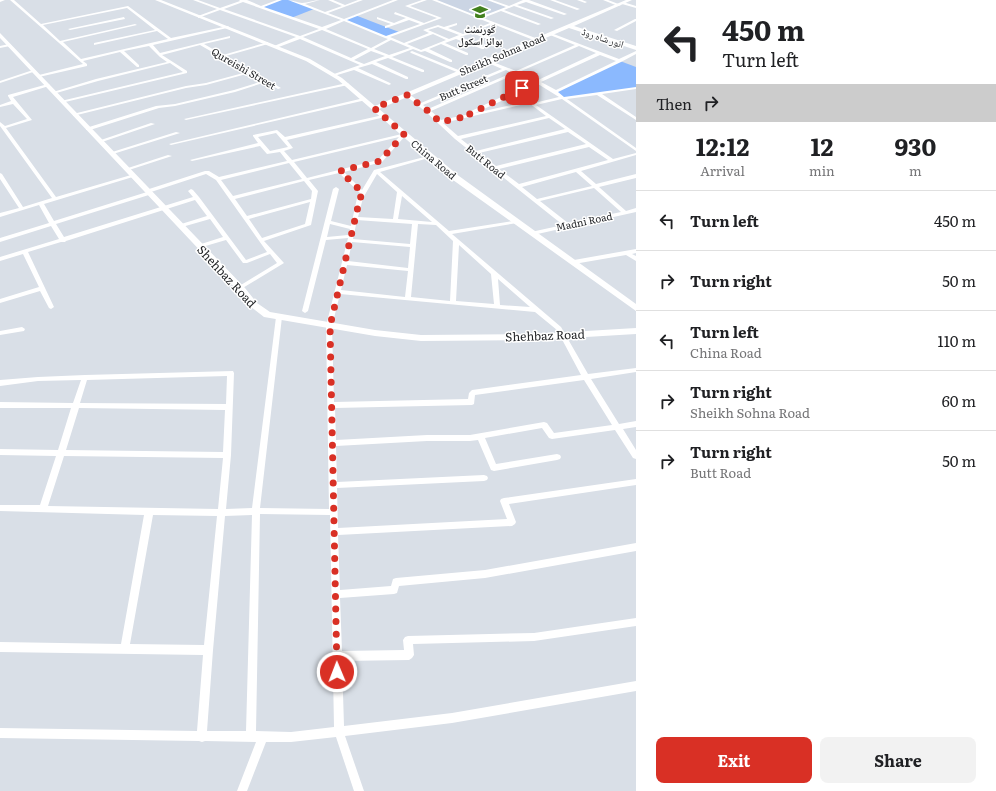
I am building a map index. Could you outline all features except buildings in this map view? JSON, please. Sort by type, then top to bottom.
[{"type":"street","points":[[0,82],[86,65],[12,0]]},
{"type":"street","name":"China Road","points":[[157,0],[308,60],[335,75],[456,178],[533,232],[636,308]]},
{"type":"street","points":[[195,0],[298,37],[363,65]]},
{"type":"street","points":[[200,17],[243,0],[321,28],[423,71]]},
{"type":"street","points":[[261,7],[280,0]]},
{"type":"street","points":[[290,0],[421,51],[493,23]]},
{"type":"street","points":[[301,4],[318,0]]},
{"type":"street","points":[[330,0],[345,6]]},
{"type":"street","points":[[325,13],[361,0]]},
{"type":"street","points":[[383,0],[391,2]]},
{"type":"street","points":[[274,46],[396,0]]},
{"type":"street","points":[[386,37],[440,18],[407,6],[425,0]]},
{"type":"street","points":[[434,0],[537,40]]},
{"type":"street","points":[[489,0],[509,7]]},
{"type":"street","points":[[480,18],[526,0],[565,14]]},
{"type":"street","points":[[552,0],[578,8]]},
{"type":"street","points":[[579,0],[586,2]]},
{"type":"street","points":[[605,0],[636,7]]},
{"type":"street","name":"Sheikh Sohna Road","points":[[374,108],[630,0]]},
{"type":"street","points":[[514,5],[552,18]]},
{"type":"street","points":[[40,25],[128,7],[171,40]]},
{"type":"street","points":[[501,10],[539,24]]},
{"type":"street","points":[[395,13],[424,24]]},
{"type":"street","points":[[87,15],[114,40]]},
{"type":"street","points":[[70,29],[124,18]]},
{"type":"street","points":[[378,18],[395,24]]},
{"type":"street","points":[[386,27],[410,18]]},
{"type":"street","points":[[616,30],[636,20]]},
{"type":"street","points":[[445,28],[456,24]]},
{"type":"street","points":[[59,42],[136,25]]},
{"type":"street","points":[[449,40],[425,30],[438,26],[463,34]]},
{"type":"street","name":"انور شاہ روڈ","points":[[569,26],[636,48]]},
{"type":"street","points":[[80,60],[227,27]]},
{"type":"street","points":[[95,44],[158,30]]},
{"type":"street","points":[[471,31],[498,42]]},
{"type":"street","points":[[404,44],[433,33]]},
{"type":"street","points":[[196,34],[207,45]]},
{"type":"street","points":[[551,34],[620,61]]},
{"type":"street","name":"Shehbaz Road","points":[[0,36],[48,85],[254,305],[267,315],[330,326],[421,338],[536,337],[636,331]]},
{"type":"street","points":[[159,54],[201,44],[207,45],[230,37]]},
{"type":"street","points":[[423,37],[428,39]]},
{"type":"street","points":[[456,37],[483,48]]},
{"type":"street","points":[[350,60],[391,39]]},
{"type":"street","points":[[434,42],[468,54]]},
{"type":"street","points":[[223,56],[266,43]]},
{"type":"street","points":[[63,102],[186,72],[159,54],[150,44]]},
{"type":"street","points":[[0,47],[10,45]]},
{"type":"street","name":"Qureishi Street","points":[[207,45],[223,56],[279,88]]},
{"type":"street","points":[[428,111],[578,45]]},
{"type":"street","points":[[335,75],[413,48]]},
{"type":"street","points":[[425,49],[451,60]]},
{"type":"street","points":[[406,50],[460,72]]},
{"type":"street","points":[[122,51],[138,66]]},
{"type":"street","points":[[556,92],[636,52]]},
{"type":"street","points":[[469,116],[468,115],[536,82],[600,53]]},
{"type":"street","points":[[487,61],[556,92],[636,150]]},
{"type":"street","points":[[55,93],[98,80],[170,62]]},
{"type":"street","points":[[372,62],[407,78]]},
{"type":"street","points":[[354,68],[389,84]]},
{"type":"street","name":"Butt Street","points":[[420,105],[505,69]]},
{"type":"street","points":[[75,115],[250,72]]},
{"type":"street","points":[[88,129],[158,107],[175,105],[235,91],[266,81]]},
{"type":"street","points":[[186,119],[347,84]]},
{"type":"street","points":[[48,85],[10,96],[30,120],[2,126],[55,199]]},
{"type":"street","points":[[629,88],[636,93]]},
{"type":"street","points":[[533,104],[563,98],[636,88]]},
{"type":"street","points":[[598,93],[636,119]]},
{"type":"street","name":"Butt Road","points":[[407,95],[428,111],[458,138],[567,225]]},
{"type":"street","points":[[171,144],[364,99]]},
{"type":"street","points":[[0,106],[14,102]]},
{"type":"street","points":[[440,122],[530,102],[611,160]]},
{"type":"street","points":[[284,139],[383,116]]},
{"type":"street","points":[[458,138],[550,116]]},
{"type":"street","points":[[100,141],[153,124]]},
{"type":"street","points":[[476,152],[569,130]]},
{"type":"street","points":[[277,131],[291,148],[269,153],[261,144],[255,136],[277,131]]},
{"type":"street","points":[[111,153],[178,133]]},
{"type":"street","points":[[218,179],[404,134]]},
{"type":"street","points":[[232,198],[380,161],[404,134]]},
{"type":"street","points":[[192,160],[261,144]]},
{"type":"street","points":[[495,168],[590,145]]},
{"type":"street","points":[[261,240],[308,226],[315,191],[281,150]]},
{"type":"street","points":[[518,186],[636,154]]},
{"type":"street","points":[[127,170],[170,156]]},
{"type":"street","points":[[359,791],[339,732],[330,326],[360,198],[376,171],[430,156]]},
{"type":"street","points":[[577,170],[625,212]]},
{"type":"street","points":[[340,171],[363,193]]},
{"type":"street","points":[[376,171],[560,329],[586,378],[636,456]]},
{"type":"street","points":[[0,240],[53,224],[207,172],[218,179],[261,240],[281,263],[239,288]]},
{"type":"street","points":[[0,175],[22,209]]},
{"type":"street","points":[[0,215],[133,176]]},
{"type":"street","points":[[536,201],[636,176]]},
{"type":"street","points":[[305,311],[336,189]]},
{"type":"street","points":[[191,191],[245,262],[271,252]]},
{"type":"street","points":[[395,221],[400,191]]},
{"type":"street","points":[[0,259],[63,241],[197,198]]},
{"type":"street","points":[[245,218],[313,200]]},
{"type":"street","points":[[41,204],[63,241]]},
{"type":"street","name":"Madni Road","points":[[533,232],[636,210]]},
{"type":"street","points":[[180,226],[211,217]]},
{"type":"street","points":[[356,218],[438,224]]},
{"type":"street","points":[[448,233],[517,221]]},
{"type":"street","points":[[328,222],[353,228]]},
{"type":"street","points":[[408,299],[415,223]]},
{"type":"street","points":[[200,246],[227,238]]},
{"type":"street","points":[[324,239],[351,238],[414,246]]},
{"type":"street","points":[[453,303],[456,240]]},
{"type":"street","points":[[574,262],[636,251]]},
{"type":"street","points":[[25,252],[51,307]]},
{"type":"street","points":[[626,253],[636,259]]},
{"type":"street","points":[[345,263],[411,270]]},
{"type":"street","points":[[494,273],[497,307]]},
{"type":"street","points":[[0,301],[42,288]]},
{"type":"street","points":[[338,292],[538,310]]},
{"type":"street","points":[[251,737],[256,512],[279,317]]},
{"type":"street","points":[[0,333],[22,329]]},
{"type":"street","points":[[331,405],[472,402],[472,393],[636,370]]},
{"type":"street","points":[[0,383],[38,379],[231,373],[227,455],[208,650],[202,736]]},
{"type":"street","points":[[43,509],[85,378]]},
{"type":"street","points":[[0,405],[229,407]]},
{"type":"street","points":[[332,443],[427,438],[470,438],[544,426],[552,436],[636,424]]},
{"type":"street","points":[[480,436],[494,468],[557,457]]},
{"type":"street","points":[[0,452],[227,455]]},
{"type":"street","points":[[333,486],[484,478]]},
{"type":"street","points":[[334,532],[512,522],[504,501],[636,482]]},
{"type":"street","points":[[0,508],[221,513],[334,512]]},
{"type":"street","points":[[125,648],[149,512]]},
{"type":"street","points":[[336,594],[394,590],[396,582],[485,574],[636,547]]},
{"type":"street","points":[[337,656],[409,655],[408,640],[534,637],[636,622]]},
{"type":"street","points":[[0,647],[208,650]]},
{"type":"street","points":[[0,733],[292,737],[452,718],[636,686]]},
{"type":"street","points":[[242,791],[263,737]]},
{"type":"shaded area","points":[[280,0],[290,0],[314,9],[291,18],[261,7]]},
{"type":"shaded area","name":"گورنمنٹ بوائز اسکول","points":[[434,0],[489,0],[509,7],[480,18]]},
{"type":"shaded area","points":[[355,15],[399,32],[386,37],[344,20]]},
{"type":"shaded area","points":[[620,61],[636,67],[636,88],[563,98],[556,92]]},
{"type":"place","name":"گورنمنٹ بوائز اسکول","points":[[480,12]]},
{"type":"route","points":[[337,672],[330,326],[360,198],[363,193],[340,171],[380,161],[404,134],[374,108],[407,95],[440,122],[469,116],[468,115],[522,88]]}]
